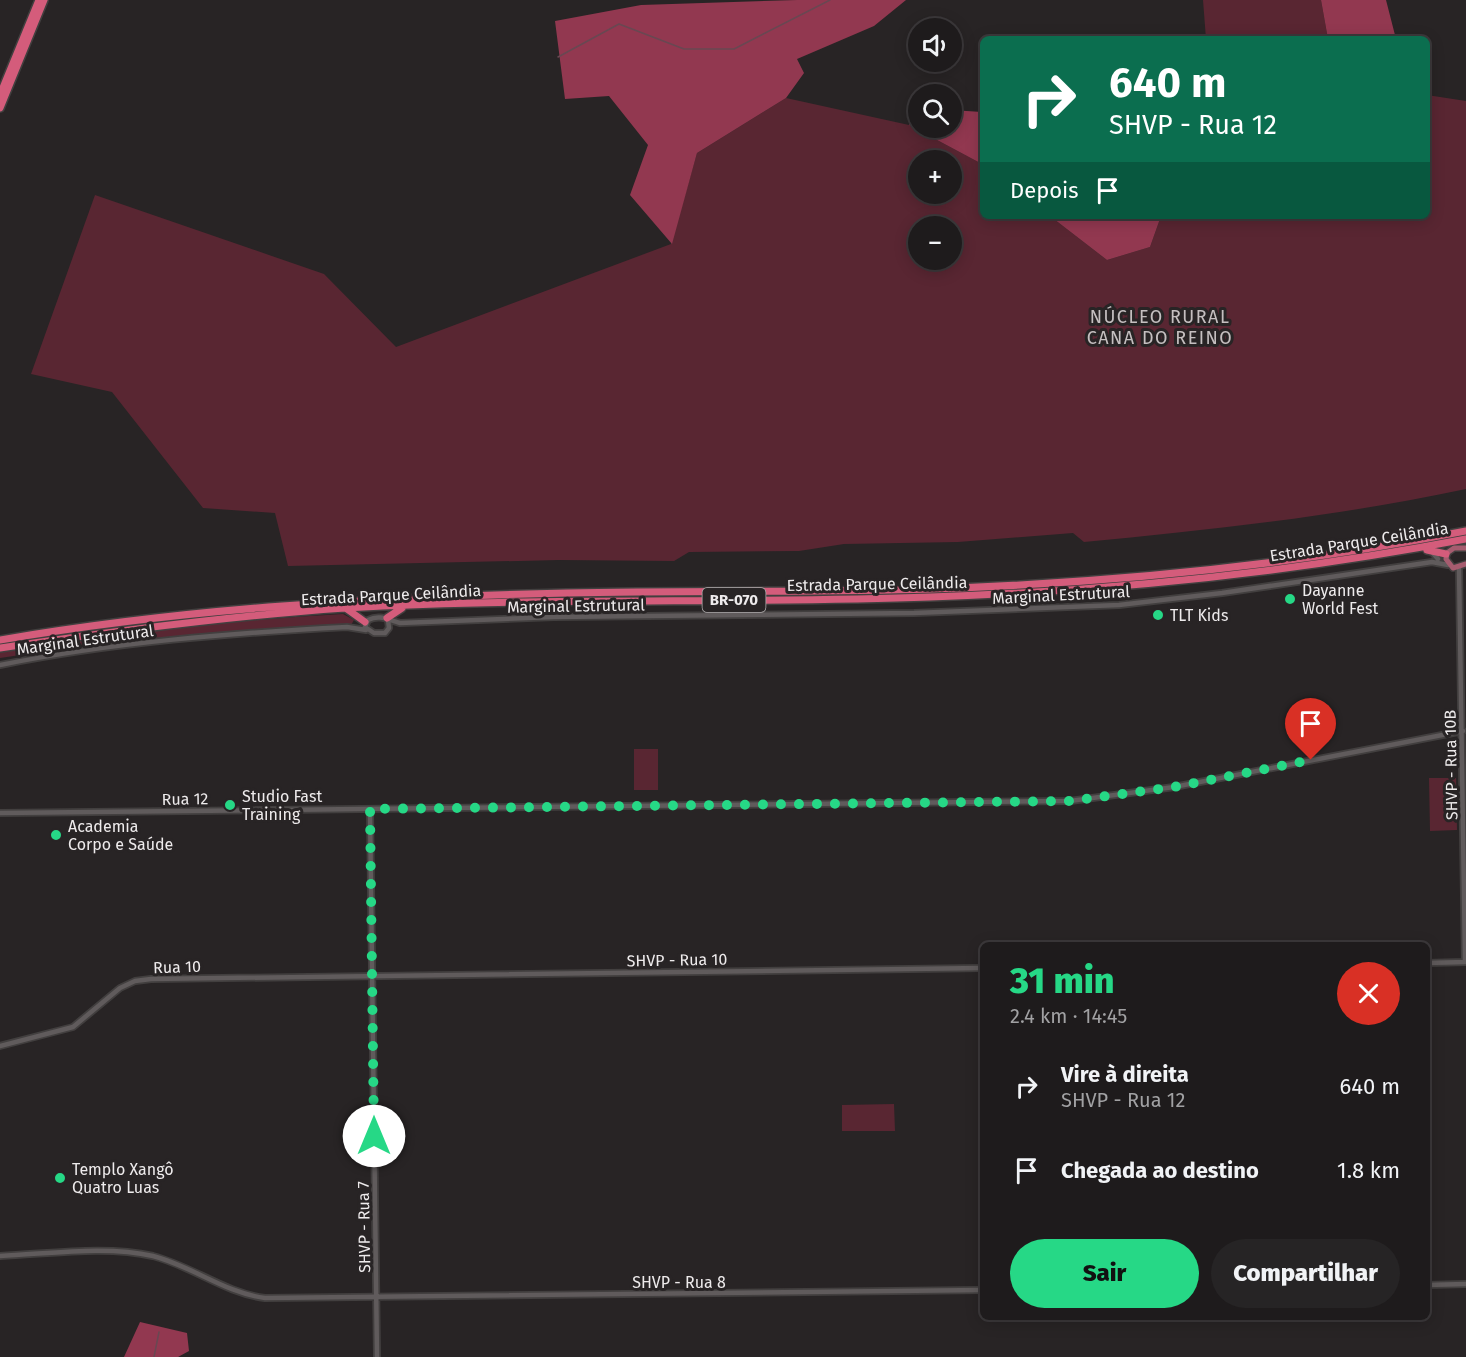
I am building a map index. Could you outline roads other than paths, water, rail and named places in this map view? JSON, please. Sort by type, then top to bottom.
[{"type":"highway","points":[[0,95],[39,0]]},
{"type":"highway","points":[[0,108],[44,0]]},
{"type":"highway","name":"Estrada Parque Ceilândia","points":[[0,640],[82,626],[287,605],[565,593],[928,590],[1066,583],[1237,566],[1395,545],[1466,531]]},
{"type":"highway","name":"Estrada Parque Ceilândia","points":[[0,648],[130,629],[410,606],[506,602],[928,597],[1039,592],[1226,575],[1398,552],[1466,540]]},
{"type":"highway","points":[[1398,552],[1430,550],[1446,555]]},
{"type":"highway","points":[[388,619],[401,608],[410,606]]},
{"type":"highway","points":[[348,610],[365,622]]},
{"type":"main road","points":[[1466,548],[1454,548],[1446,555],[1448,565],[1459,568],[1466,564]]},
{"type":"street","points":[[1430,550],[1438,559]]},
{"type":"street","name":"Marginal Estrutural","points":[[354,627],[373,617],[399,623],[554,617],[914,613],[1119,605],[1222,593],[1432,562],[1446,555]]},
{"type":"street","name":"Marginal Estrutural","points":[[1432,562],[1448,565]]},
{"type":"street","name":"SHVP - Rua 10B","points":[[1459,568],[1466,962]]},
{"type":"street","points":[[399,623],[398,614],[401,608]]},
{"type":"street","points":[[348,610],[357,619],[354,627]]},
{"type":"street","points":[[388,619],[389,628]]},
{"type":"street","points":[[365,622],[367,630]]},
{"type":"street","name":"Marginal Estrutural","points":[[0,665],[191,637],[354,627],[381,633],[399,623]]},
{"type":"street","name":"Rua 12","points":[[0,813],[1070,801],[1174,787],[1463,731]]},
{"type":"street","name":"SHVP - Rua 7","points":[[370,809],[377,1357]]},
{"type":"street","points":[[1430,963],[1466,962]]},
{"type":"street","name":"SHVP - Rua 10","points":[[373,976],[980,968]]},
{"type":"street","name":"Rua 10","points":[[0,1046],[74,1027],[108,995],[135,981],[168,978],[373,976]]},
{"type":"street","name":"SHVP - Rua 8","points":[[0,1256],[112,1252],[153,1257],[245,1294],[262,1298],[375,1299],[980,1290]]},
{"type":"street","points":[[1430,1285],[1466,1284]]},
{"type":"waterway","points":[[558,57],[619,24],[684,49],[734,49],[830,0]]},
{"type":"waterway","points":[[154,1357],[159,1332]]},
{"type":"place","name":"Dayanne World Fest","points":[[1290,599]]},
{"type":"place","name":"TLT Kids","points":[[1158,615]]},
{"type":"place","name":"Studio Fast Training","points":[[230,805]]},
{"type":"place","name":"Academia Corpo e Saúde","points":[[56,835]]},
{"type":"place","name":"Templo Xangô Quatro Luas","points":[[60,1178]]},
{"type":"district","name":"NÚCLEO RURAL CANA DO REINO","points":[[1160,327]]}]
